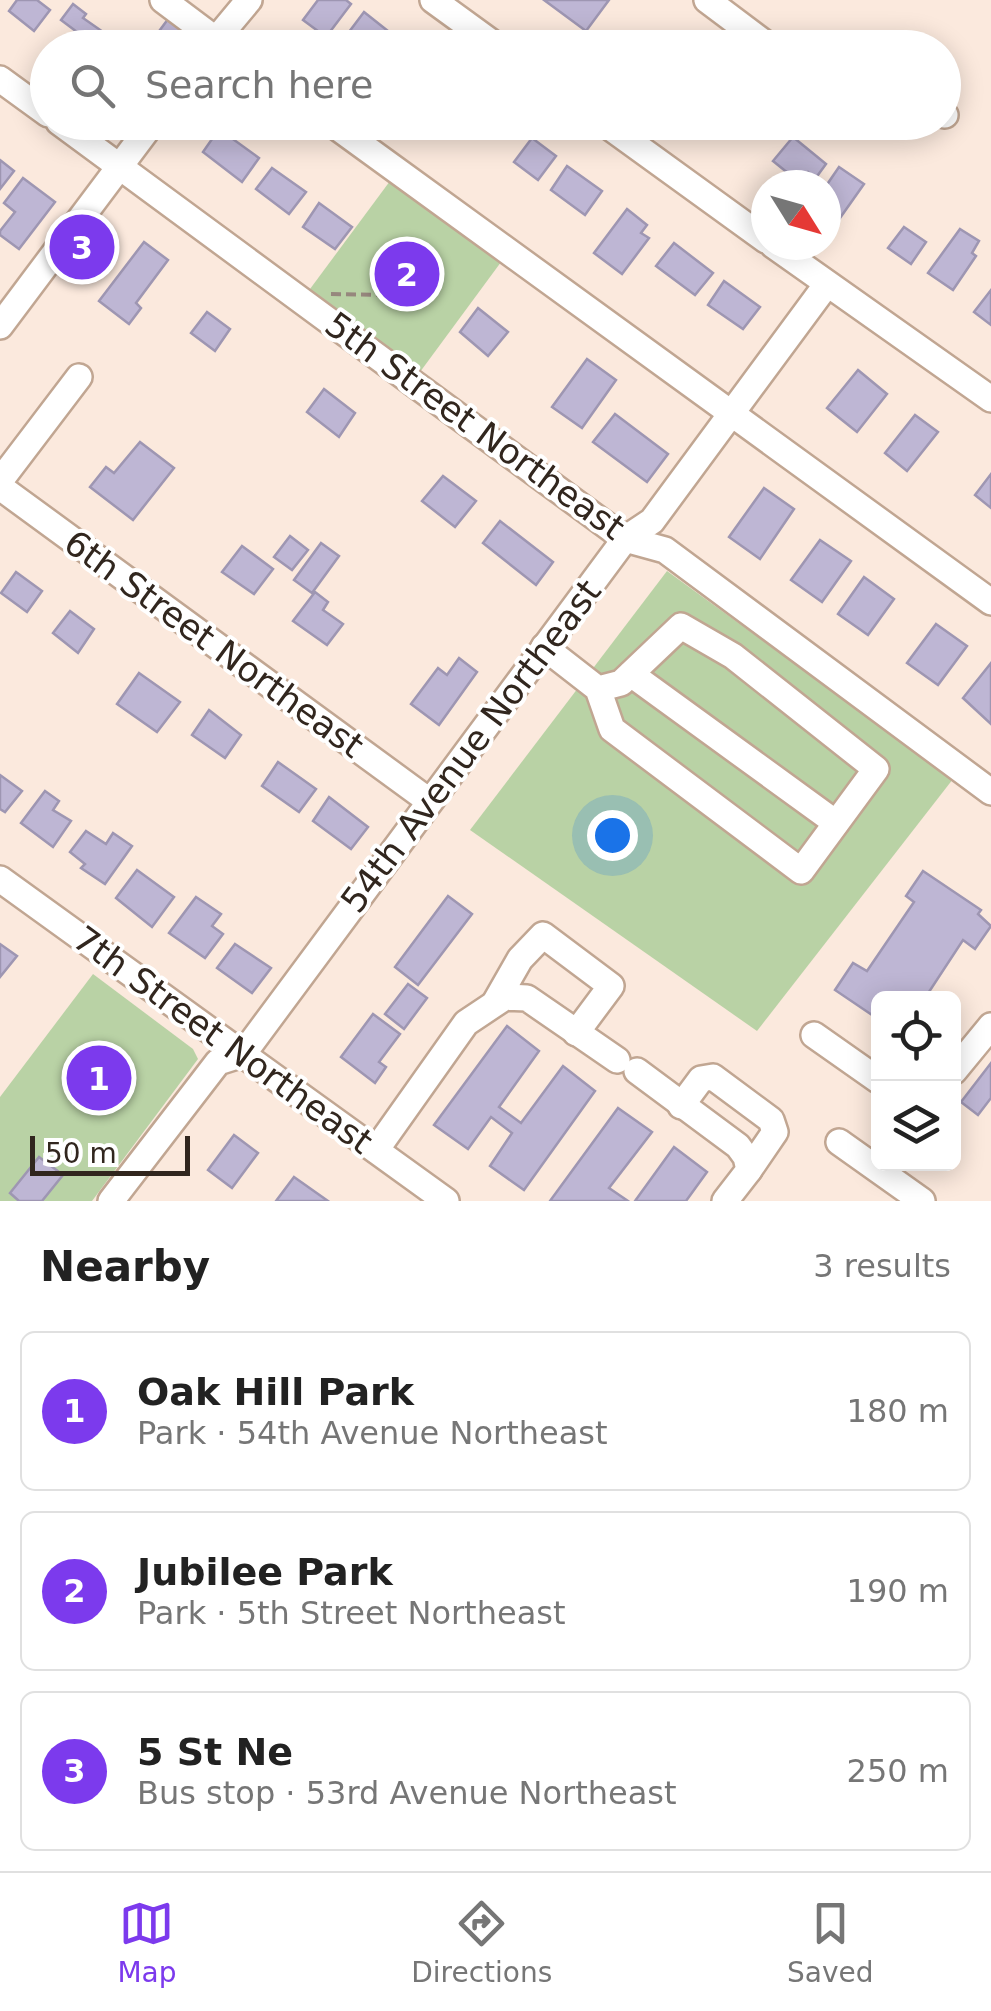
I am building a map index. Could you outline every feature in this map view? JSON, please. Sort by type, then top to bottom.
[{"type":"street","points":[[163,0],[199,30]]},
{"type":"street","points":[[228,30],[249,0]]},
{"type":"street","points":[[433,0],[474,30]]},
{"type":"street","points":[[706,0],[746,30]]},
{"type":"street","points":[[0,79],[30,101]]},
{"type":"street","name":"5th Street Northeast","points":[[83,140],[626,540],[665,550],[991,792]]},
{"type":"street","points":[[0,326],[9,295],[140,140]]},
{"type":"street","points":[[355,140],[991,602]]},
{"type":"street","points":[[628,140],[751,229]]},
{"type":"street","points":[[794,260],[991,400]]},
{"type":"street","name":"54th Avenue Northeast","points":[[111,1201],[218,1062],[243,1054],[544,648],[626,540],[652,521],[827,284]]},
{"type":"street","points":[[0,484],[79,377]]},
{"type":"street","name":"6th Street Northeast","points":[[0,484],[428,801]]},
{"type":"street","points":[[544,648],[598,689],[612,729],[801,871],[876,769],[733,656],[681,626],[621,683],[598,689]]},
{"type":"street","points":[[631,674],[836,823]]},
{"type":"street","name":"7th Street Northeast","points":[[0,879],[446,1201]]},
{"type":"street","points":[[496,1001],[520,959],[542,935],[611,986],[576,1032]]},
{"type":"street","points":[[376,1150],[466,1022],[505,997],[526,998],[738,1146],[746,1157],[748,1170]]},
{"type":"street","points":[[961,1062],[991,1026]]},
{"type":"street","points":[[814,1035],[871,1075]]},
{"type":"street","points":[[681,1106],[701,1079],[713,1077],[771,1120],[775,1132],[725,1201]]},
{"type":"street","points":[[839,1142],[922,1201]]},
{"type":"path","points":[[314,310],[326,294],[384,295]]},
{"type":"green space","points":[[393,177],[504,258],[420,372],[310,289]]},
{"type":"green space","points":[[667,571],[953,779],[757,1031],[470,830]]},
{"type":"green space","points":[[93,974],[193,1049],[198,1059],[92,1201],[0,1201],[0,1097]]},
{"type":"building","points":[[17,0],[37,0],[50,10],[35,30],[9,11]]},
{"type":"building","points":[[318,0],[346,0],[351,4],[331,30],[317,30],[303,20]]},
{"type":"building","points":[[544,0],[609,0],[585,30]]},
{"type":"building","points":[[73,4],[86,14],[83,18],[100,30],[74,30],[61,20]]},
{"type":"building","points":[[364,12],[387,30],[350,30]]},
{"type":"building","points":[[171,15],[190,30],[160,30]]},
{"type":"building","points":[[211,140],[234,140],[259,158],[242,182],[203,152]]},
{"type":"building","points":[[530,140],[556,156],[538,180],[514,162]]},
{"type":"building","points":[[790,140],[797,140],[826,164],[822,170],[784,170],[773,161]]},
{"type":"building","points":[[0,160],[14,171],[0,189]]},
{"type":"building","points":[[567,166],[602,191],[585,215],[551,190]]},
{"type":"building","points":[[839,167],[864,184],[841,217],[841,170],[837,170]]},
{"type":"building","points":[[272,168],[306,192],[289,214],[256,189]]},
{"type":"building","points":[[23,178],[55,202],[19,249],[0,231],[15,212],[4,203]]},
{"type":"building","points":[[319,203],[352,227],[335,249],[303,227]]},
{"type":"building","points":[[627,209],[647,225],[641,233],[649,238],[622,274],[594,253]]},
{"type":"building","points":[[904,227],[926,242],[911,264],[888,248]]},
{"type":"building","points":[[960,229],[979,241],[972,253],[976,256],[953,290],[928,273]]},
{"type":"building","points":[[144,242],[168,260],[136,303],[141,308],[129,324],[99,301]]},
{"type":"building","points":[[674,243],[713,273],[695,295],[656,266]]},
{"type":"building","points":[[724,281],[760,307],[743,329],[708,305]]},
{"type":"building","points":[[991,290],[991,325],[974,312]]},
{"type":"building","points":[[478,308],[508,332],[488,356],[460,332]]},
{"type":"building","points":[[207,312],[230,329],[215,351],[191,333]]},
{"type":"building","points":[[587,359],[616,380],[582,428],[552,407]]},
{"type":"building","points":[[858,370],[887,394],[857,432],[827,408]]},
{"type":"building","points":[[324,389],[355,413],[339,437],[307,412]]},
{"type":"building","points":[[615,414],[668,454],[647,482],[593,442]]},
{"type":"building","points":[[915,415],[938,432],[907,471],[885,453]]},
{"type":"building","points":[[140,442],[174,468],[133,520],[90,487],[106,467],[114,473]]},
{"type":"building","points":[[991,474],[991,508],[975,495]]},
{"type":"building","points":[[443,476],[476,501],[455,527],[422,501]]},
{"type":"building","points":[[764,488],[794,509],[760,559],[729,537]]},
{"type":"building","points":[[500,521],[553,562],[536,585],[483,543]]},
{"type":"building","points":[[290,536],[308,550],[292,570],[274,557]]},
{"type":"building","points":[[820,540],[851,561],[822,602],[791,580]]},
{"type":"building","points":[[321,543],[339,556],[312,593],[294,580]]},
{"type":"building","points":[[242,546],[273,569],[254,594],[222,572]]},
{"type":"building","points":[[16,572],[42,591],[27,612],[1,593]]},
{"type":"building","points":[[864,577],[894,599],[868,635],[838,614]]},
{"type":"building","points":[[315,592],[328,602],[323,610],[343,624],[327,645],[293,621]]},
{"type":"building","points":[[70,611],[94,629],[78,653],[53,633]]},
{"type":"building","points":[[936,624],[967,646],[938,685],[907,663]]},
{"type":"building","points":[[459,658],[477,672],[439,725],[411,704],[438,668],[447,675]]},
{"type":"building","points":[[991,663],[991,724],[963,698]]},
{"type":"building","points":[[139,673],[180,702],[157,732],[117,704]]},
{"type":"building","points":[[209,710],[241,735],[225,758],[192,735]]},
{"type":"building","points":[[278,762],[316,789],[299,812],[262,786]]},
{"type":"building","points":[[0,775],[22,791],[5,812],[0,809]]},
{"type":"building","points":[[45,791],[59,801],[53,810],[71,821],[53,847],[21,823]]},
{"type":"building","points":[[329,797],[368,827],[351,849],[313,821]]},
{"type":"building","points":[[86,831],[106,844],[113,833],[132,846],[105,884],[81,868],[85,864],[70,852]]},
{"type":"building","points":[[137,870],[174,897],[152,927],[116,898]]},
{"type":"building","points":[[923,871],[981,910],[978,914],[991,926],[975,949],[963,940],[930,991],[871,991],[871,1014],[835,990],[853,963],[867,971],[914,902],[906,896]]},
{"type":"building","points":[[448,896],[472,914],[418,985],[395,967]]},
{"type":"building","points":[[196,897],[221,914],[212,926],[223,934],[205,958],[169,933]]},
{"type":"building","points":[[0,944],[17,956],[0,977]]},
{"type":"building","points":[[235,944],[271,968],[252,993],[217,968]]},
{"type":"building","points":[[408,984],[427,998],[404,1029],[385,1014]]},
{"type":"building","points":[[373,1014],[400,1034],[379,1062],[386,1067],[375,1083],[341,1057]]},
{"type":"building","points":[[507,1026],[539,1051],[499,1107],[521,1123],[563,1066],[595,1091],[524,1190],[490,1166],[512,1133],[491,1117],[468,1149],[434,1125]]},
{"type":"building","points":[[991,1063],[991,1098],[978,1115],[961,1102]]},
{"type":"building","points":[[618,1108],[652,1132],[609,1188],[628,1201],[550,1201]]},
{"type":"building","points":[[234,1135],[258,1153],[232,1188],[208,1170]]},
{"type":"building","points":[[674,1147],[707,1172],[686,1201],[635,1201]]},
{"type":"building","points":[[39,1157],[63,1175],[42,1201],[19,1201],[10,1193]]},
{"type":"building","points":[[294,1177],[328,1201],[276,1201]]},
{"type":"place","name":"5 St Ne","points":[[82,247]]},
{"type":"place","name":"Jubilee Park","points":[[407,274]]},
{"type":"place","name":"Oak Hill Park","points":[[99,1078]]}]
